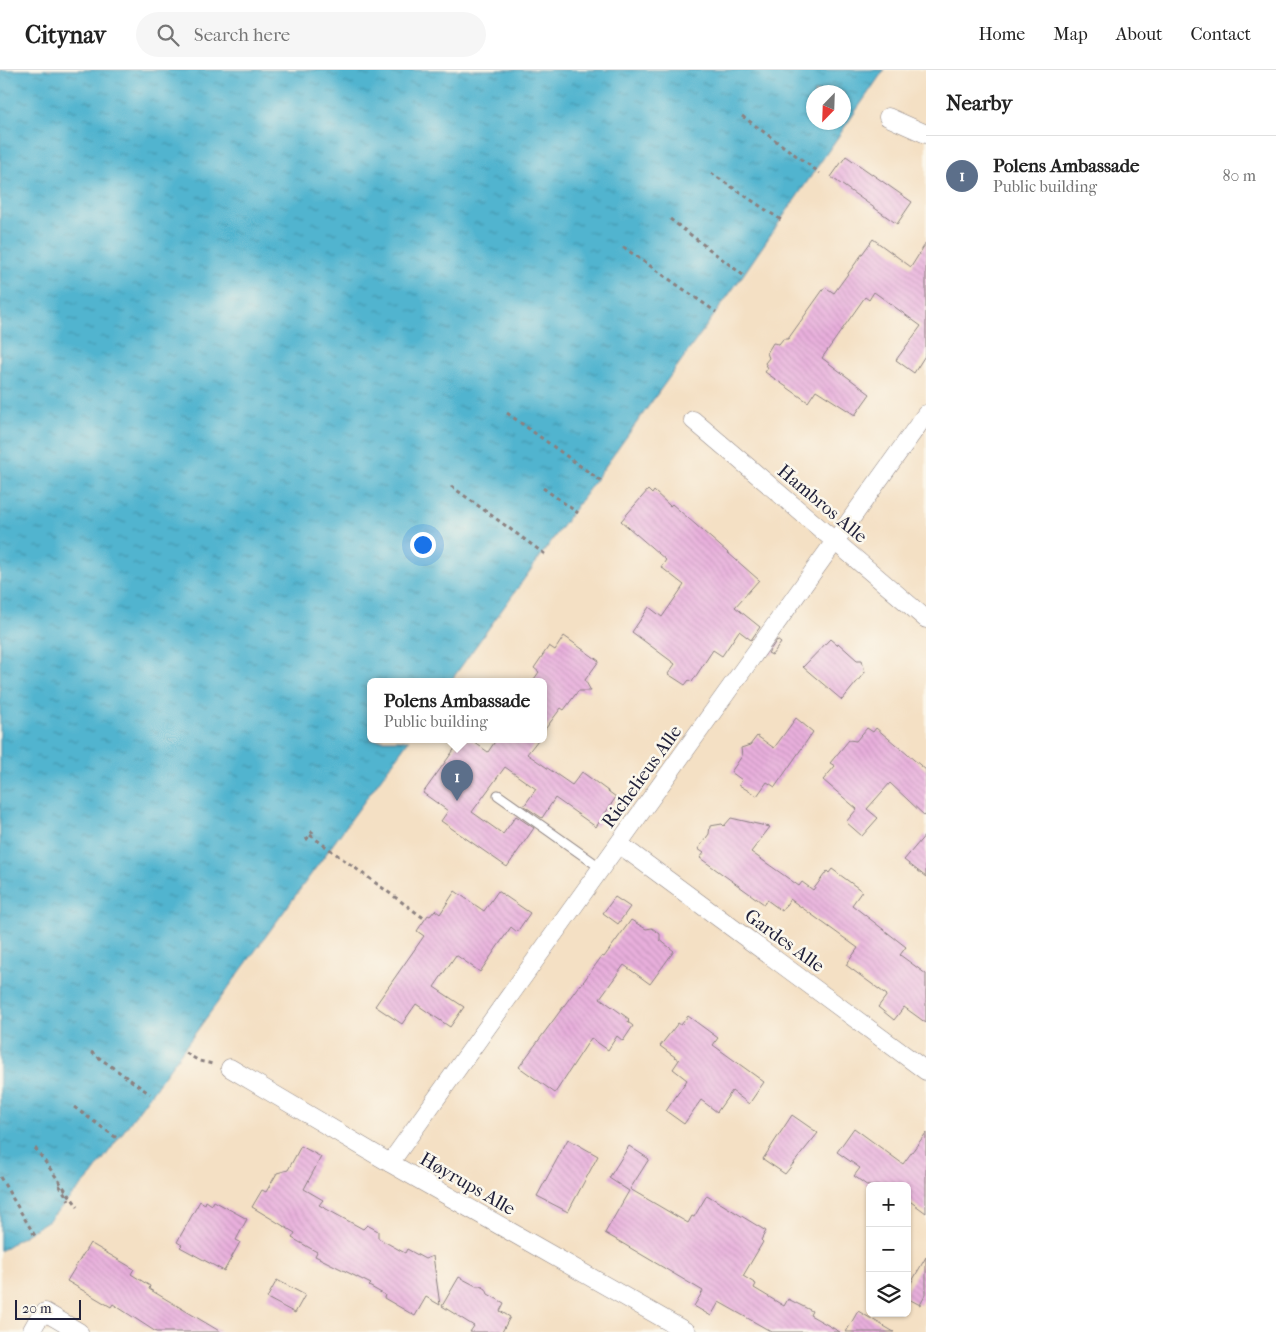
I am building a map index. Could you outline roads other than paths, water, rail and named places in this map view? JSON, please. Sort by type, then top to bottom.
[{"type":"street","points":[[888,117],[926,134]]},
{"type":"street","name":"Richelieus Alle","points":[[390,1163],[926,414]]},
{"type":"street","name":"Hambros Alle","points":[[692,420],[926,619]]},
{"type":"street","name":"Gardes Alle","points":[[619,844],[926,1071]]},
{"type":"street","name":"Høyrups Alle","points":[[230,1068],[390,1163],[687,1332]]},
{"type":"street","points":[[35,1326],[45,1312],[79,1332]]},
{"type":"lane","points":[[498,796],[601,868]]},
{"type":"water","points":[[0,70],[884,70],[851,118],[851,85],[806,85],[806,130],[843,130],[743,275],[453,678],[367,678],[367,743],[407,743],[91,1176],[49,1220],[0,1251]]},
{"type":"place","name":"Polens Ambassade","points":[[457,801]]}]
